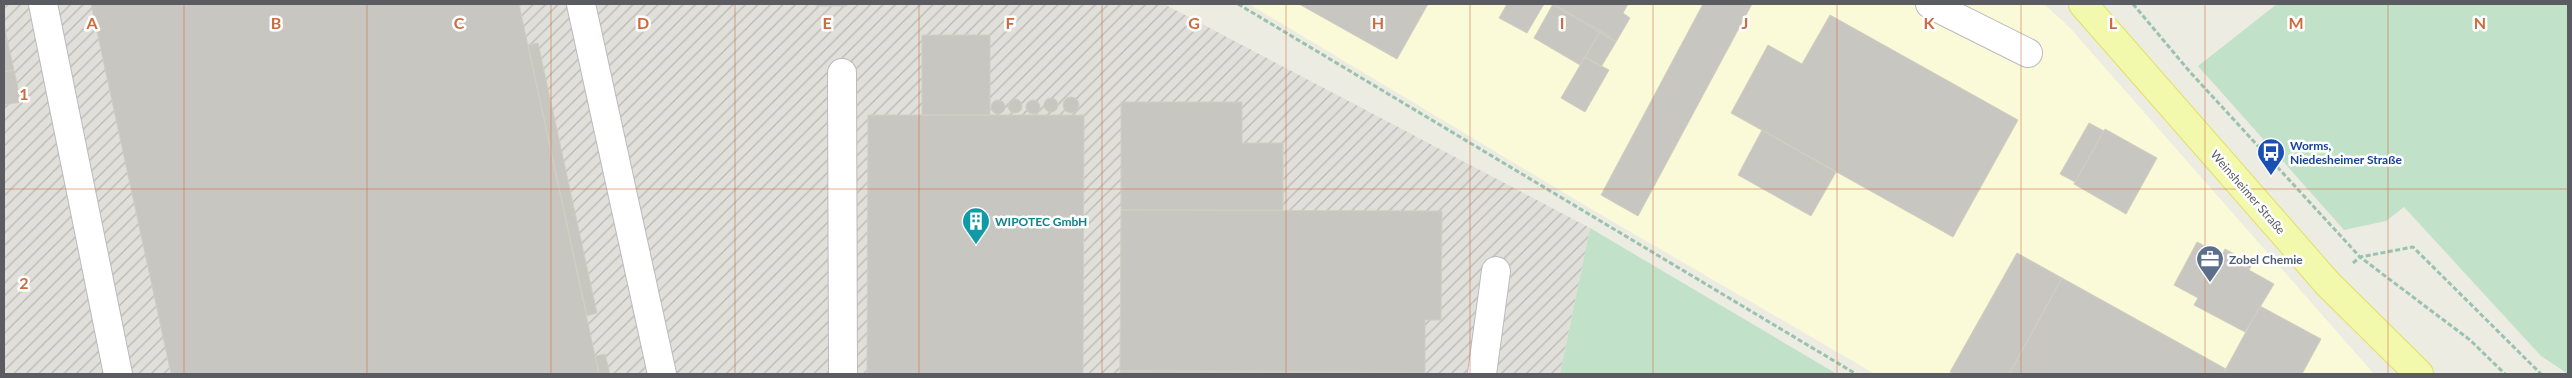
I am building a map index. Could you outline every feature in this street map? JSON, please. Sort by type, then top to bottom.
[{"type":"main road","name":"Weinsheimer Straße","points":[[2083,4],[2328,284],[2419,374]]},
{"type":"lane","points":[[42,4],[118,374]]},
{"type":"lane","points":[[581,4],[662,374]]},
{"type":"lane","points":[[1930,4],[2028,53]]},
{"type":"lane","points":[[842,73],[843,374]]},
{"type":"lane","points":[[1482,374],[1496,271]]},
{"type":"path","points":[[1238,4],[1856,374]]},
{"type":"path","points":[[2133,4],[2190,72],[2360,257],[2470,340],[2505,374]]},
{"type":"path","points":[[2328,284],[2360,257],[2413,247],[2541,374]]},
{"type":"shaded area","points":[[4,4],[1164,4],[1590,228],[1560,374],[4,374]]},
{"type":"shaded area","points":[[1249,4],[2044,4],[2070,28],[2374,374],[1875,374],[1593,210]]},
{"type":"shaded area","points":[[2277,4],[2568,4],[2568,374],[2541,356],[2404,207],[2386,221],[2344,230],[2198,66]]},
{"type":"shaded area","points":[[1590,228],[1837,374],[1560,374]]},
{"type":"building","points":[[91,4],[519,4],[599,374],[171,374]]},
{"type":"building","points":[[816,4],[847,4],[847,6],[816,6]]},
{"type":"building","points":[[1299,4],[1428,4],[1397,59]]},
{"type":"building","points":[[1507,4],[1544,4],[1527,33],[1499,18]]},
{"type":"building","points":[[1552,4],[1628,4],[1623,13],[1630,18],[1616,42]]},
{"type":"building","points":[[1553,4],[1610,36],[1609,38],[1600,32],[1580,65],[1534,38]]},
{"type":"building","points":[[1703,4],[1752,4],[1638,216],[1601,195]]},
{"type":"building","points":[[1830,15],[2018,120],[1953,237],[1731,113],[1768,45],[1802,64]]},
{"type":"building","points":[[4,22],[7,39],[4,40]]},
{"type":"building","points":[[1600,32],[1616,42],[1601,67],[1585,57]]},
{"type":"building","points":[[922,35],[990,35],[990,115],[922,115]]},
{"type":"building","points":[[7,39],[14,70],[4,72],[4,40]]},
{"type":"building","points":[[538,43],[597,313],[587,316],[528,45]]},
{"type":"building","points":[[1585,57],[1609,70],[1585,112],[1561,98]]},
{"type":"building","points":[[14,70],[21,102],[4,105],[4,72]]},
{"type":"building","points":[[1071,97],[1077,99],[1079,105],[1077,111],[1071,113],[1065,111],[1063,105],[1065,99]]},
{"type":"building","points":[[1048,98],[1054,98],[1058,105],[1054,112],[1048,112],[1044,108],[1044,102]]},
{"type":"building","points":[[1012,99],[1018,99],[1022,106],[1018,113],[1012,113],[1008,109],[1008,103]]},
{"type":"building","points":[[995,100],[1001,100],[1005,107],[1001,114],[995,114],[991,110],[991,104]]},
{"type":"building","points":[[1030,100],[1036,100],[1040,107],[1036,114],[1030,114],[1026,110],[1026,104]]},
{"type":"building","points":[[1121,102],[1242,102],[1242,143],[1283,143],[1283,210],[1121,210]]},
{"type":"building","name":"WIPOTEC GmbH","points":[[868,115],[1084,115],[1083,374],[867,374]]},
{"type":"building","points":[[2089,123],[2104,131],[2075,182],[2060,174]]},
{"type":"building","points":[[2105,129],[2157,158],[2126,214],[2074,184]]},
{"type":"building","points":[[1762,130],[1836,172],[1811,216],[1738,175]]},
{"type":"building","points":[[1121,210],[1442,211],[1441,320],[1425,320],[1425,373],[1120,371]]},
{"type":"building","points":[[2197,242],[2222,255],[2225,249],[2252,264],[2249,270],[2274,284],[2245,332],[2194,305],[2198,298],[2174,285]]},
{"type":"building","points":[[2017,253],[2062,278],[2009,374],[1954,374],[1950,372]]},
{"type":"building","points":[[2062,278],[2226,369],[2223,374],[2009,374]]},
{"type":"building","points":[[2260,306],[2321,339],[2302,374],[2223,374]]},
{"type":"building","points":[[605,354],[610,374],[599,374],[595,356]]},
{"type":"building","points":[[1120,371],[1361,372],[1361,374],[1120,374]]},
{"type":"place","name":"Worms, Niedesheimer Straße","points":[[2271,176]]},
{"type":"place","name":"WIPOTEC GmbH","points":[[976,245]]},
{"type":"place","name":"Zobel Chemie","points":[[2210,283]]}]
